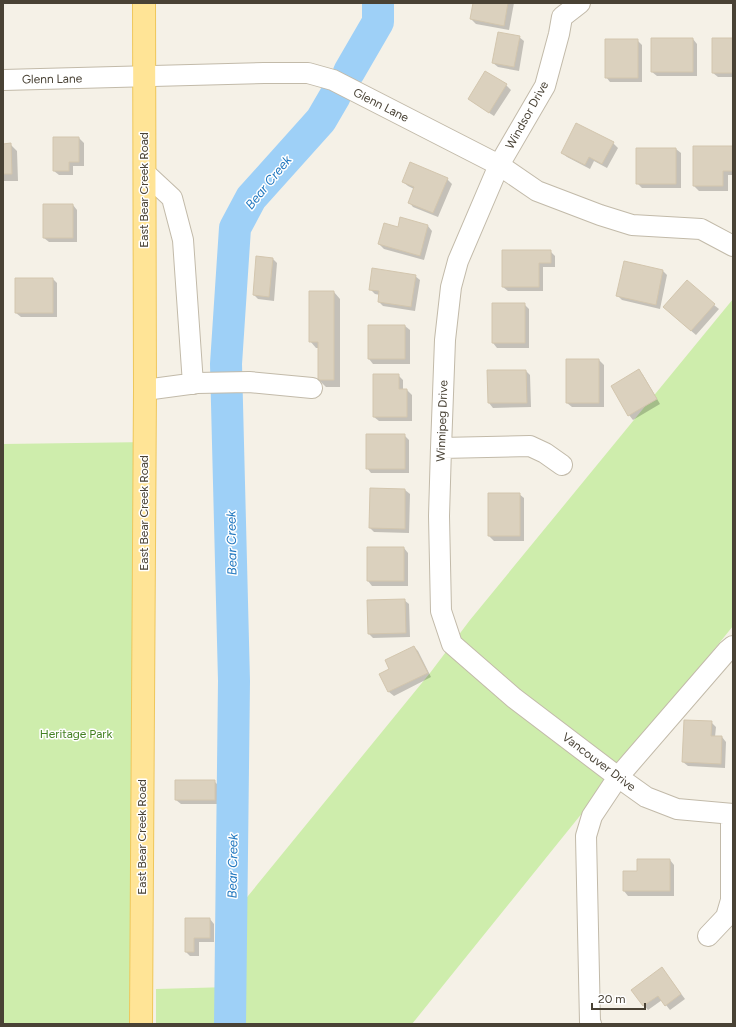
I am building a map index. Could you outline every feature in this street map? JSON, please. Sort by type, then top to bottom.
[{"type":"main road","name":"East Bear Creek Road","points":[[141,1024],[145,390],[144,3]]},
{"type":"street","name":"Windsor Drive","points":[[499,165],[546,86],[562,17],[580,3]]},
{"type":"street","name":"Glenn Lane","points":[[3,80],[308,73],[333,80],[499,165],[537,191],[600,215],[632,225],[701,229],[733,246]]},
{"type":"street","name":"Winnipeg Drive","points":[[482,671],[452,644],[441,611],[439,516],[441,448],[445,340],[451,287],[458,261],[499,165]]},
{"type":"street","points":[[144,172],[172,198],[183,240],[202,383]]},
{"type":"street","points":[[145,390],[202,383],[249,382],[312,388]]},
{"type":"street","points":[[441,448],[530,446],[545,453],[562,465]]},
{"type":"street","points":[[591,1024],[586,836],[592,816],[618,777],[727,650],[733,646]]},
{"type":"street","name":"Vancouver Drive","points":[[482,671],[514,698],[646,797],[677,809],[732,814]]},
{"type":"street","points":[[708,936],[726,917],[731,900],[732,814]]},
{"type":"green space","points":[[733,299],[733,626],[412,1024],[156,1024],[156,989],[230,987],[239,907],[430,673],[470,620]]},
{"type":"green space","name":"Heritage Park","points":[[150,442],[148,1024],[3,1024],[3,444]]},
{"type":"building","points":[[473,3],[508,3],[504,26],[470,19]]},
{"type":"building","points":[[498,32],[520,36],[514,67],[492,63]]},
{"type":"building","points":[[651,38],[693,38],[693,72],[651,72]]},
{"type":"building","points":[[712,38],[733,38],[733,73],[712,73]]},
{"type":"building","points":[[605,39],[638,39],[638,78],[605,78]]},
{"type":"building","points":[[485,71],[507,84],[489,113],[468,99]]},
{"type":"building","points":[[576,123],[614,142],[602,164],[589,157],[585,165],[561,153]]},
{"type":"building","points":[[53,137],[79,137],[79,162],[69,162],[69,171],[53,171]]},
{"type":"building","points":[[11,143],[12,174],[3,174],[3,144]]},
{"type":"building","points":[[693,146],[733,146],[733,171],[723,171],[723,186],[693,186]]},
{"type":"building","points":[[636,148],[676,148],[676,184],[636,184]]},
{"type":"building","points":[[410,162],[448,178],[433,213],[408,203],[414,187],[402,182]]},
{"type":"building","points":[[43,204],[73,204],[73,238],[43,238]]},
{"type":"building","points":[[400,217],[428,225],[420,256],[378,244],[384,223],[398,227]]},
{"type":"building","points":[[502,250],[551,250],[551,263],[539,263],[539,287],[502,287]]},
{"type":"building","points":[[256,256],[273,258],[269,297],[253,295]]},
{"type":"building","points":[[624,261],[663,270],[656,305],[616,296]]},
{"type":"building","points":[[372,268],[416,275],[411,307],[378,302],[379,291],[369,290]]},
{"type":"building","points":[[15,278],[53,278],[53,313],[15,313]]},
{"type":"building","points":[[687,280],[715,304],[691,331],[663,307]]},
{"type":"building","points":[[309,291],[334,291],[334,380],[318,380],[318,342],[309,342]]},
{"type":"building","points":[[492,303],[525,303],[525,343],[492,343]]},
{"type":"building","points":[[368,325],[405,325],[405,359],[368,359]]},
{"type":"building","points":[[566,359],[599,359],[599,403],[566,403]]},
{"type":"building","points":[[639,369],[657,399],[628,416],[611,386]]},
{"type":"building","points":[[487,370],[526,370],[527,403],[488,403]]},
{"type":"building","points":[[373,374],[399,374],[399,389],[407,389],[407,417],[373,417]]},
{"type":"building","points":[[366,434],[405,434],[405,469],[366,469]]},
{"type":"building","points":[[370,488],[405,489],[405,529],[369,528]]},
{"type":"building","points":[[488,493],[520,493],[520,536],[488,536]]},
{"type":"building","points":[[367,547],[404,547],[404,581],[367,581]]},
{"type":"building","points":[[405,599],[406,633],[368,634],[367,600]]},
{"type":"building","points":[[414,646],[428,673],[388,692],[379,674],[389,669],[385,660]]},
{"type":"building","points":[[684,720],[712,721],[711,736],[722,736],[721,764],[682,762]]},
{"type":"building","points":[[175,780],[215,780],[215,800],[175,800]]},
{"type":"building","points":[[637,859],[670,859],[670,891],[623,891],[623,871],[637,871]]},
{"type":"building","points":[[185,918],[210,918],[210,938],[194,938],[194,952],[185,952]]},
{"type":"building","points":[[662,967],[681,994],[665,1006],[658,996],[643,1006],[631,990]]},
{"type":"waterway","name":"Bear Creek","points":[[349,72],[378,22],[378,3]]},
{"type":"waterway","name":"Bear Creek","points":[[230,1024],[234,681],[226,364],[235,228],[251,198],[321,120],[335,96]]}]
